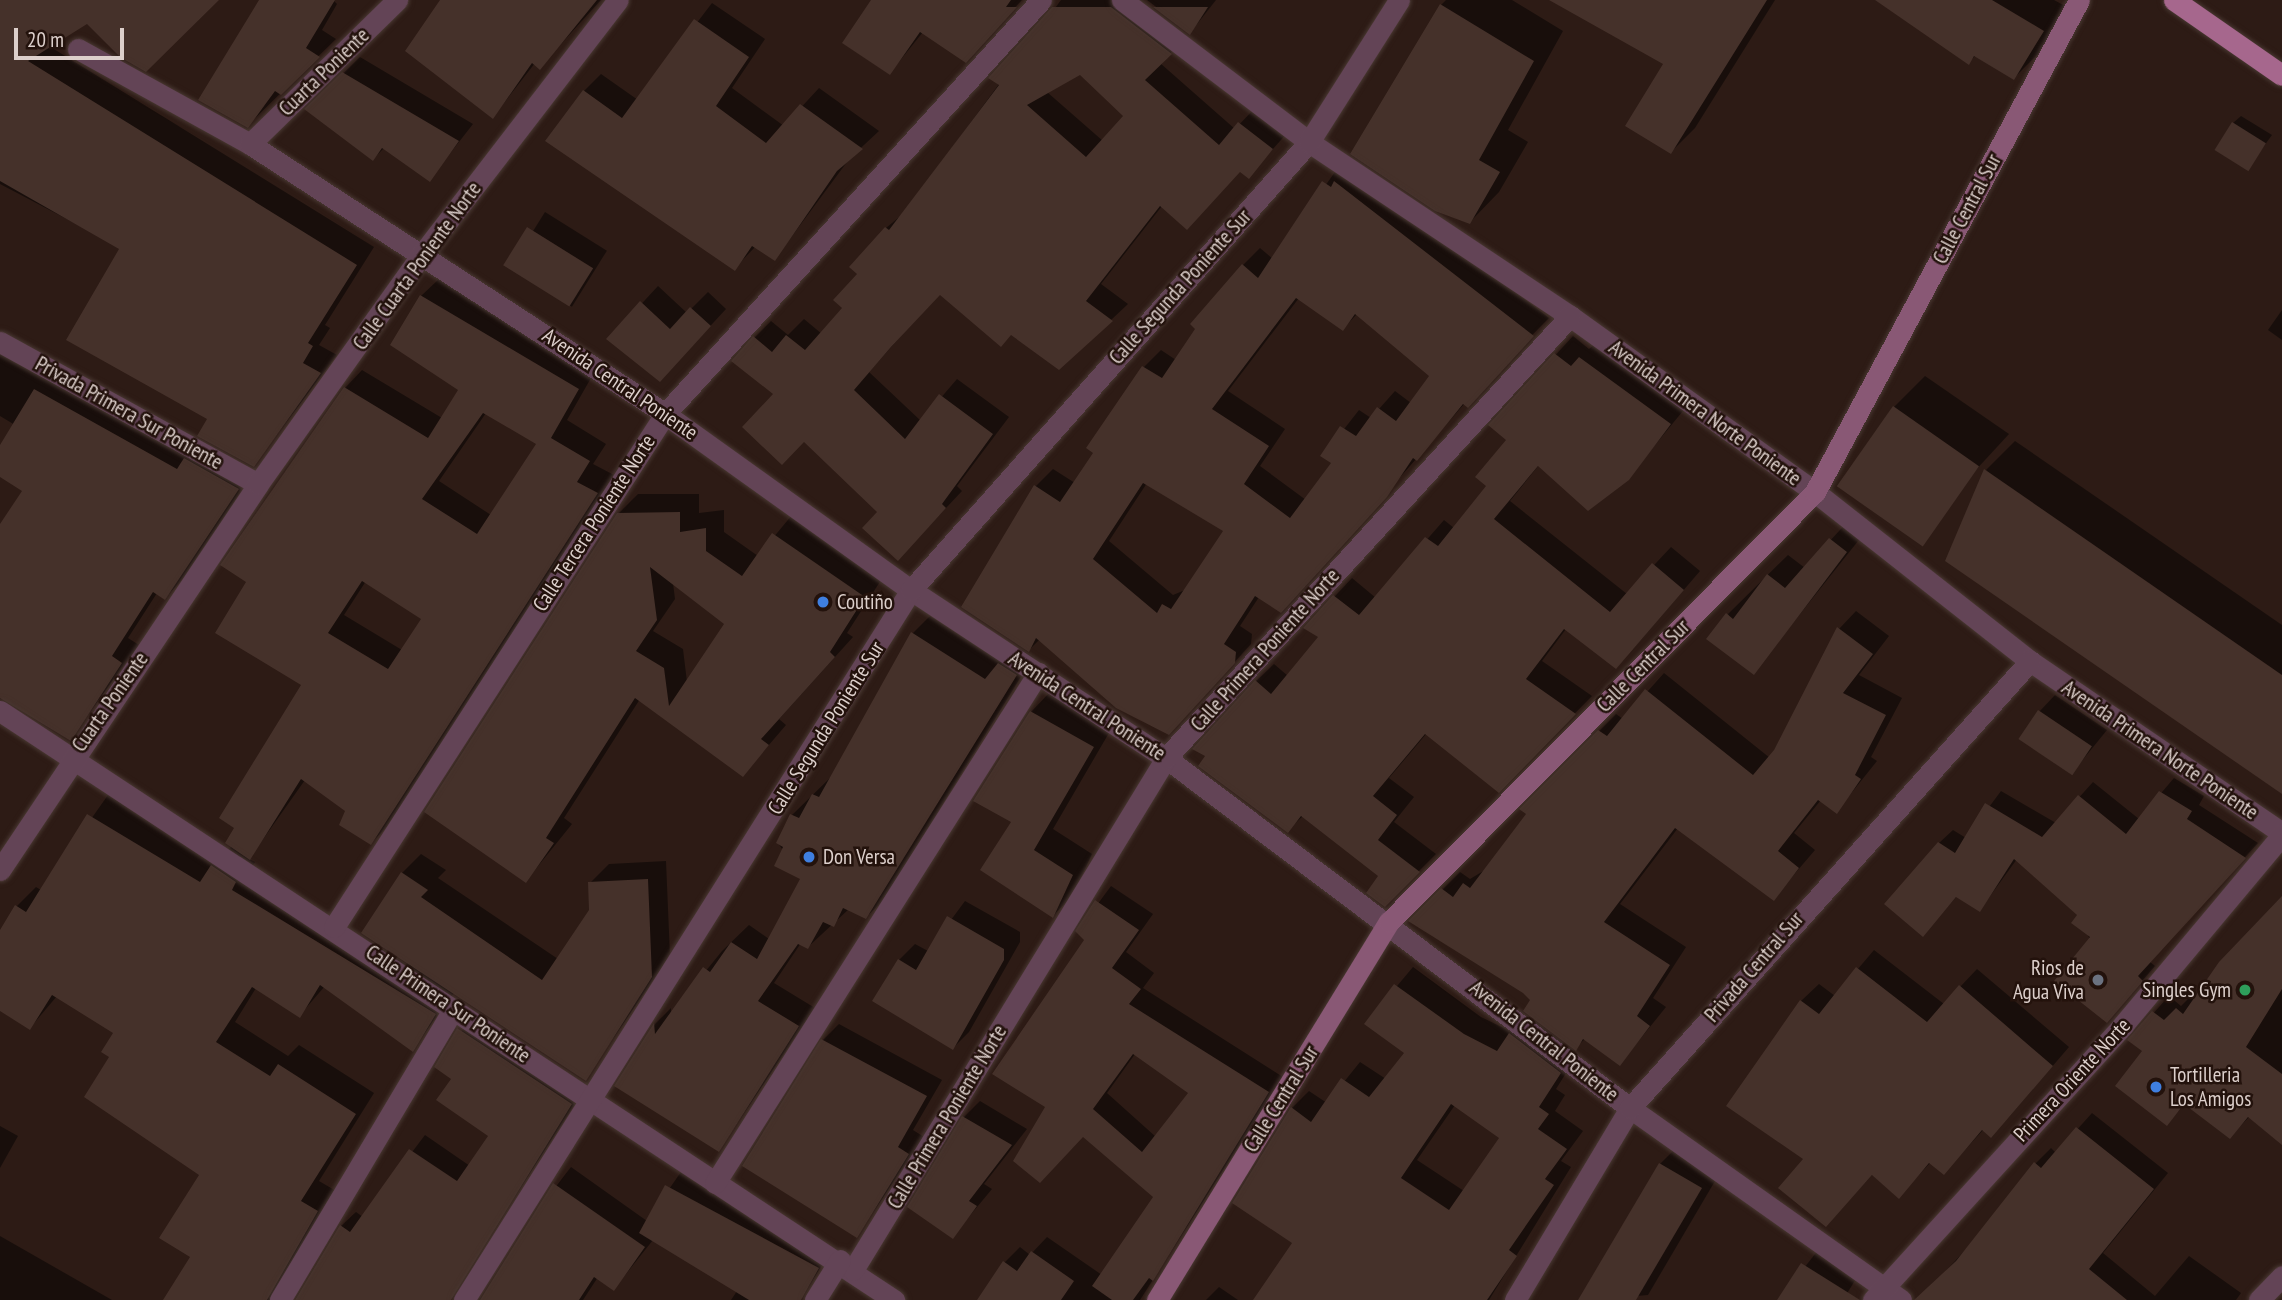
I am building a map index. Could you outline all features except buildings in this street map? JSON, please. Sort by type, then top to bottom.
[{"type":"main road","points":[[2174,0],[2282,75]]},
{"type":"street","name":"Cuarta Poniente","points":[[250,144],[397,0]]},
{"type":"street","name":"Calle Cuarta Poniente Norte","points":[[225,538],[258,484],[424,253],[618,0]]},
{"type":"street","name":"Calle Tercera Poniente Norte","points":[[334,927],[665,414],[1041,0]]},
{"type":"street","name":"Avenida Primera Norte Poniente","points":[[1122,0],[1309,142],[1570,316],[1815,492],[2030,661],[2282,834]]},
{"type":"street","name":"Calle Segunda Poniente Sur","points":[[464,1300],[593,1102],[911,590],[1309,142],[1399,0]]},
{"type":"street","name":"Calle Central Sur","points":[[1157,1300],[1389,922],[1815,492],[2079,0]]},
{"type":"street","name":"Avenida Central Poniente","points":[[78,49],[250,144],[424,253],[665,414],[911,590],[1166,758],[1389,922],[1630,1108],[1877,1293],[1900,1300]]},
{"type":"street","name":"Calle Primera Poniente Norte","points":[[815,1300],[847,1265],[1166,758],[1570,316]]},
{"type":"street","name":"Privada Primera Sur Poniente","points":[[0,342],[258,484]]},
{"type":"street","name":"Cuarta Poniente","points":[[0,870],[72,756],[225,538]]},
{"type":"street","name":"Privada Central Sur","points":[[1515,1300],[1630,1108],[2030,661]]},
{"type":"street","points":[[715,1183],[1038,673]]},
{"type":"street","name":"Calle Primera Sur Poniente","points":[[0,711],[334,927],[453,1010],[715,1183],[847,1265],[894,1300]]},
{"type":"street","name":"Primera Oriente Norte","points":[[1877,1293],[2123,1025],[2282,834]]},
{"type":"street","points":[[280,1300],[453,1010]]},
{"type":"street","points":[[2259,1300],[2282,1276]]},
{"type":"place","name":"Coutiño","points":[[823,602]]},
{"type":"place","name":"Don Versa","points":[[809,857]]},
{"type":"place","name":"Rios de Agua Viva","points":[[2098,980]]},
{"type":"place","name":"Singles Gym","points":[[2245,990]]},
{"type":"place","name":"Tortilleria Los Amigos","points":[[2156,1087]]}]
